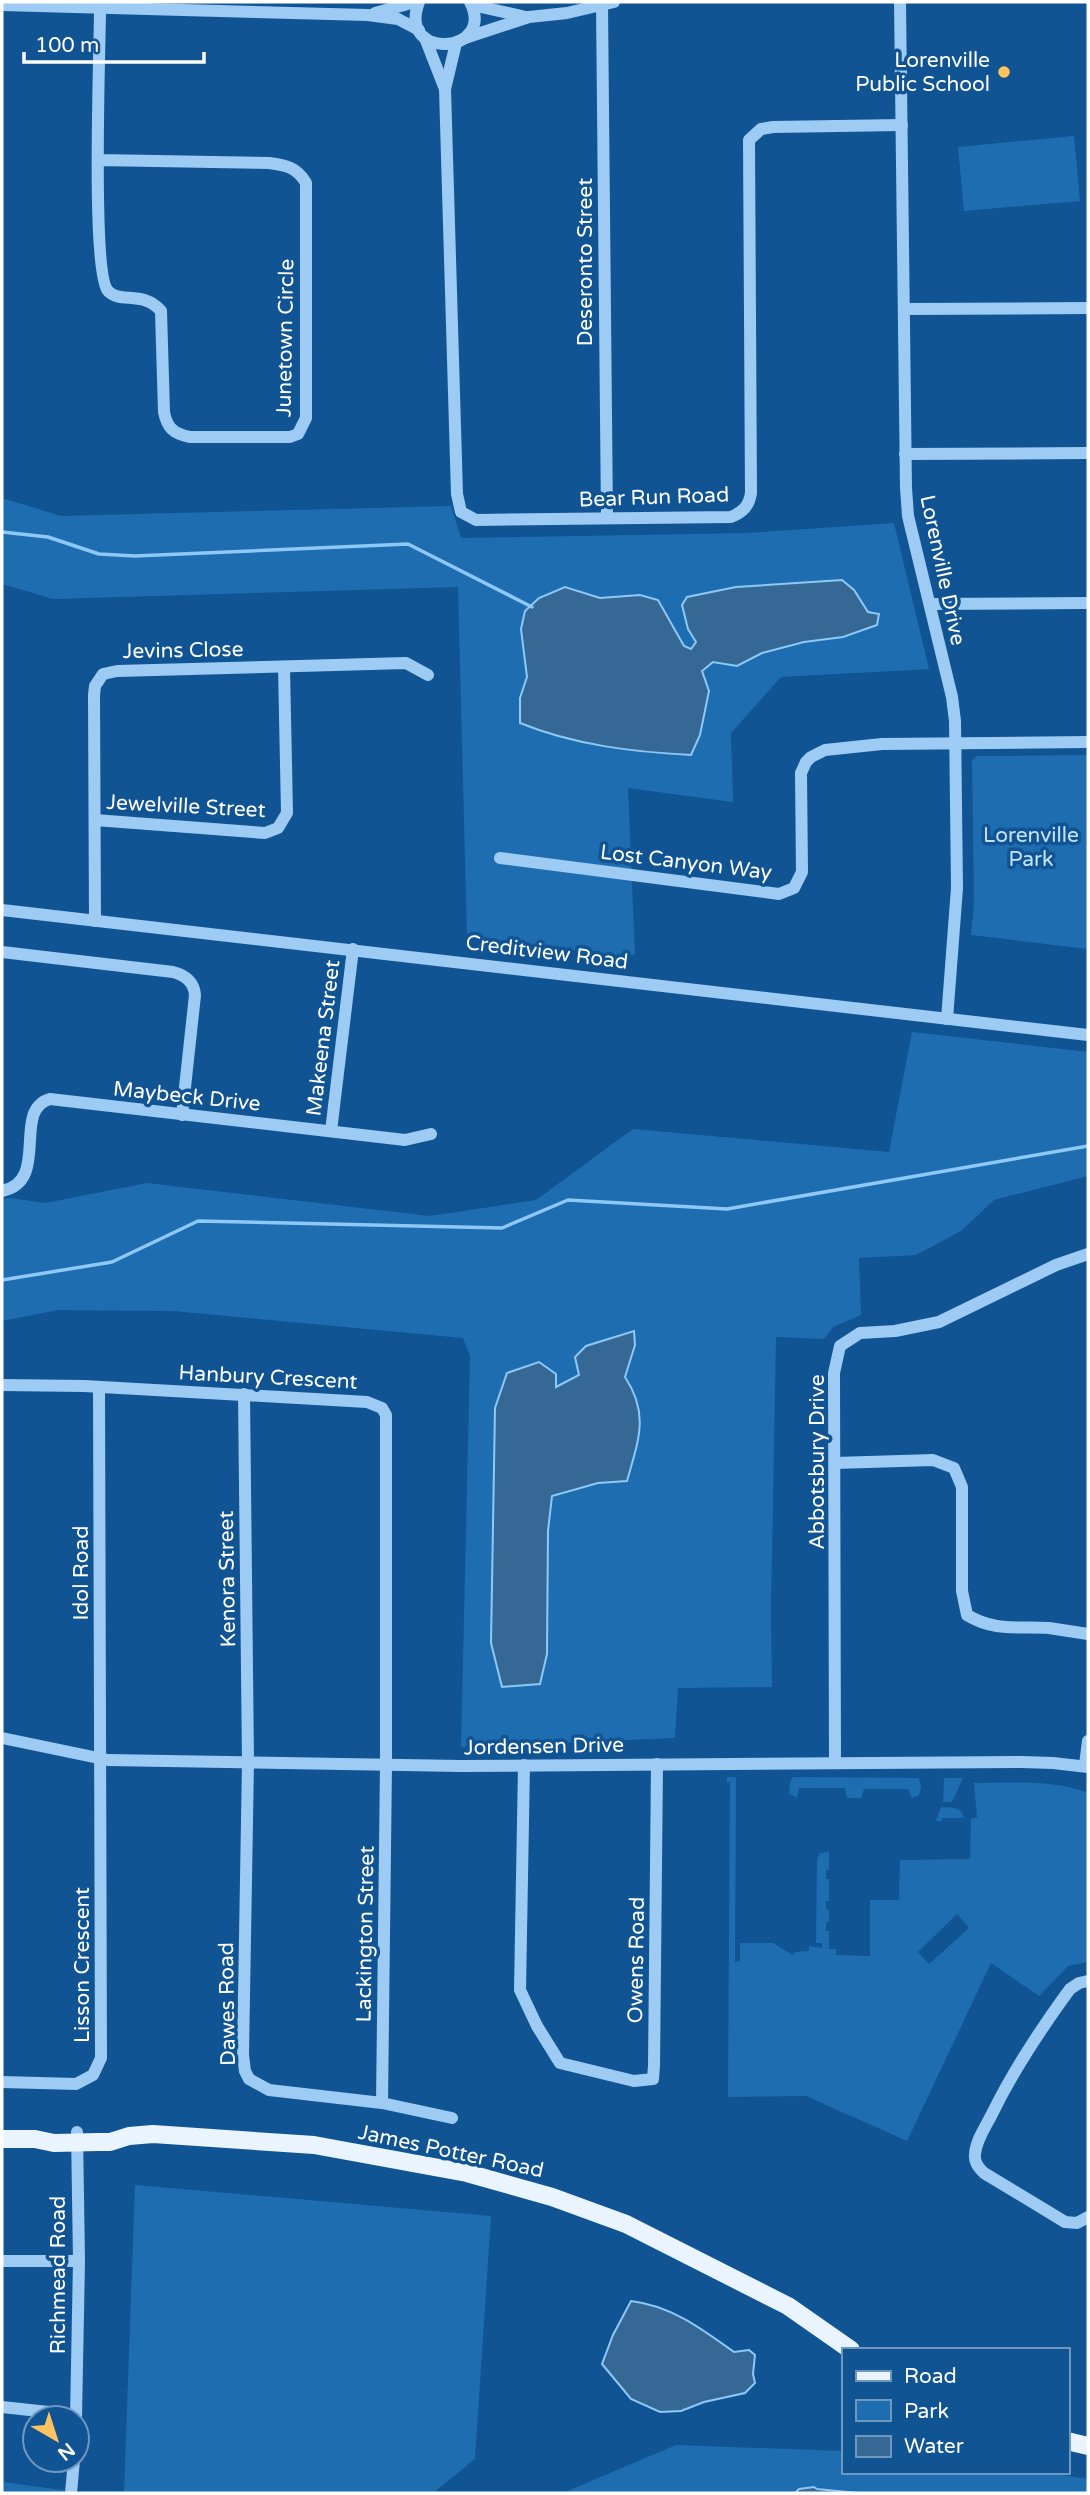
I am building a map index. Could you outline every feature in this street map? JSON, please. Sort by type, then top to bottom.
[{"type":"main road","name":"James Potter Road","points":[[2,2139],[34,2139],[54,2143],[77,2138],[110,2142],[129,2136],[153,2134],[314,2145],[467,2173],[552,2197],[625,2224],[788,2306],[848,2348]]},
{"type":"main road","points":[[1069,2441],[1087,2444]]},
{"type":"street","points":[[368,15],[417,2],[416,20],[422,34]]},
{"type":"street","name":"Lorenville Drive","points":[[900,2],[908,516],[952,697],[956,742],[957,888],[947,1019]]},
{"type":"street","points":[[471,3],[499,12],[530,17]]},
{"type":"street","name":"Bear Run Road","points":[[471,3],[474,20],[471,29],[460,40],[446,89],[458,507],[464,515],[476,520],[731,517],[740,514],[750,502],[749,140],[761,129],[773,127],[902,125]]},
{"type":"street","points":[[2,5],[368,15],[398,19],[433,43],[446,45],[530,17],[567,13],[608,3]]},
{"type":"street","name":"Deseronto Street","points":[[607,518],[608,3]]},
{"type":"street","name":"Junetown Circle","points":[[98,160],[269,163],[285,165],[302,176],[306,183],[306,418],[298,434],[290,437],[191,437],[179,435],[167,424],[164,412],[161,311],[150,300],[114,295],[106,290],[100,262],[98,160],[100,9]]},
{"type":"street","name":"Bear Run Road","points":[[422,34],[446,89]]},
{"type":"street","points":[[904,309],[1088,308]]},
{"type":"street","points":[[905,454],[1088,453]]},
{"type":"street","points":[[930,604],[1088,603]]},
{"type":"street","name":"Jevins Close","points":[[95,921],[94,695],[95,686],[103,674],[117,671],[406,663],[428,675]]},
{"type":"street","name":"Jewelville Street","points":[[95,820],[265,833],[278,828],[287,813],[284,667]]},
{"type":"street","points":[[956,742],[1088,742]]},
{"type":"street","name":"Lost Canyon Way","points":[[500,858],[766,892],[787,892],[799,881],[802,872],[802,773],[811,757],[825,750],[882,744],[956,742]]},
{"type":"street","name":"Creditview Road","points":[[2,910],[1088,1035]]},
{"type":"street","name":"Makeena Street","points":[[331,1131],[353,949]]},
{"type":"street","points":[[2,952],[173,972],[187,978],[195,995],[182,1115]]},
{"type":"street","name":"Maybeck Drive","points":[[2,1191],[16,1185],[27,1170],[34,1114],[37,1107],[50,1099],[405,1140],[431,1134]]},
{"type":"street","name":"Abbotsbury Drive","points":[[835,1762],[834,1373],[840,1346],[860,1333],[895,1331],[939,1322],[1056,1265],[1088,1254]]},
{"type":"street","name":"Hanbury Crescent","points":[[2,1385],[244,1394],[367,1402],[382,1408],[386,1415],[386,1765]]},
{"type":"street","name":"Idol Road","points":[[99,1387],[102,1759]]},
{"type":"street","name":"Kenora Street","points":[[244,1394],[248,1762]]},
{"type":"street","points":[[835,1463],[933,1460],[954,1468],[962,1487],[962,1591],[967,1615],[981,1623],[1004,1628],[1048,1628],[1088,1634]]},
{"type":"street","name":"Jordensen Drive","points":[[2,1738],[102,1759],[386,1765],[1022,1762],[1087,1766]]},
{"type":"street","points":[[1087,1766],[1088,1741]]},
{"type":"street","name":"Lisson Crescent","points":[[2,2082],[76,2084],[85,2081],[98,2067],[101,2045],[102,1759]]},
{"type":"street","name":"Dawes Road","points":[[248,1762],[245,2071],[249,2079],[269,2090],[382,2103],[452,2118]]},
{"type":"street","name":"Owens Road","points":[[524,1765],[520,1990],[537,2026],[560,2063],[634,2081],[653,2079],[657,1764]]},
{"type":"street","name":"Lackington Street","points":[[382,2103],[386,1765]]},
{"type":"street","points":[[1088,1981],[1070,1989],[1030,2045],[1008,2080],[977,2144],[975,2156],[976,2164],[984,2173],[1061,2220],[1077,2223],[1088,2217]]},
{"type":"street","name":"Richmead Road","points":[[76,2404],[79,2261],[77,2138]]},
{"type":"street","points":[[2,2261],[79,2261]]},
{"type":"street","points":[[2,2407],[21,2409]]},
{"type":"street","points":[[71,2493],[73,2474]]},
{"type":"green space","points":[[1074,136],[1080,201],[964,211],[958,147]]},
{"type":"green space","points":[[2,498],[61,516],[451,506],[461,538],[747,533],[894,523],[929,669],[781,677],[731,733],[733,802],[628,788],[635,954],[627,957],[467,938],[458,587],[53,599],[2,584]]},
{"type":"green space","name":"Lorenville Park","points":[[1088,755],[1088,949],[971,935],[974,903],[972,761],[977,756]]},
{"type":"green space","points":[[912,1032],[1088,1052],[1088,1176],[994,1200],[961,1231],[916,1255],[859,1258],[861,1315],[833,1327],[824,1339],[776,1337],[772,1687],[678,1688],[675,1738],[461,1747],[470,1356],[463,1338],[173,1311],[58,1310],[2,1321],[2,1199],[45,1203],[147,1183],[430,1216],[536,1200],[633,1129],[889,1152]]},
{"type":"green space","points":[[727,1777],[736,1777],[735,1962],[740,1961],[740,1943],[773,1943],[792,1955],[795,1952],[809,1951],[809,1946],[822,1948],[822,1943],[816,1943],[817,1860],[820,1853],[829,1852],[826,1879],[829,1879],[829,1901],[826,1901],[826,1909],[829,1910],[829,1922],[826,1922],[826,1931],[829,1931],[829,1949],[836,1949],[836,1955],[870,1956],[870,1900],[899,1900],[900,1860],[970,1859],[971,1818],[977,1818],[974,1783],[1017,1782],[1060,1786],[1088,1793],[1088,1962],[1068,1966],[1039,1996],[991,1963],[907,2141],[806,2096],[728,2097],[730,1782],[727,1782]],"holes":[[[957,1914],[969,1928],[929,1964],[918,1952]]]},
{"type":"green space","points":[[793,1777],[919,1778],[921,1787],[919,1795],[912,1798],[908,1789],[864,1789],[861,1798],[847,1798],[845,1788],[799,1788],[797,1798],[789,1793]]},
{"type":"green space","points":[[944,1778],[963,1778],[952,1802],[943,1802]]},
{"type":"green space","points":[[941,1807],[958,1810],[964,1818],[942,1818],[942,1821],[936,1821]]},
{"type":"green space","points":[[135,2185],[491,2216],[475,2459],[433,2493],[124,2493]]},
{"type":"green space","points":[[676,2445],[842,2451],[842,2474],[1054,2474],[1088,2479],[1088,2493],[844,2493],[814,2487],[796,2490],[795,2493],[563,2493]]},
{"type":"green space","points":[[2,2482],[85,2493],[2,2493]]},
{"type":"water","points":[[842,580],[854,590],[868,612],[879,614],[877,625],[843,637],[804,642],[762,653],[737,666],[713,662],[702,671],[709,691],[700,735],[691,755],[604,746],[561,737],[520,723],[520,698],[527,677],[521,629],[525,611],[539,598],[565,587],[600,598],[640,595],[658,600],[684,646],[691,649],[696,642],[688,629],[682,605],[687,597],[736,587]]},
{"type":"water","points":[[634,1331],[635,1345],[625,1377],[633,1391],[640,1416],[638,1441],[627,1481],[598,1483],[552,1496],[548,1531],[547,1654],[540,1684],[502,1687],[491,1643],[495,1408],[507,1373],[539,1362],[556,1374],[556,1387],[579,1375],[575,1357],[586,1346]]},
{"type":"water","points":[[631,2301],[673,2313],[734,2352],[749,2350],[755,2355],[755,2383],[745,2393],[704,2402],[681,2411],[660,2412],[631,2399],[602,2364],[613,2335]]},
{"type":"water","points":[[814,2487],[858,2493],[795,2493],[799,2489]]},
{"type":"waterway","points":[[2,532],[48,537],[99,554],[135,556],[408,544],[532,607]]},
{"type":"waterway","points":[[2,1280],[112,1262],[198,1221],[502,1228],[568,1200],[727,1209],[1088,1146]]},
{"type":"place","name":"Lorenville Public School","points":[[1004,72]]}]
